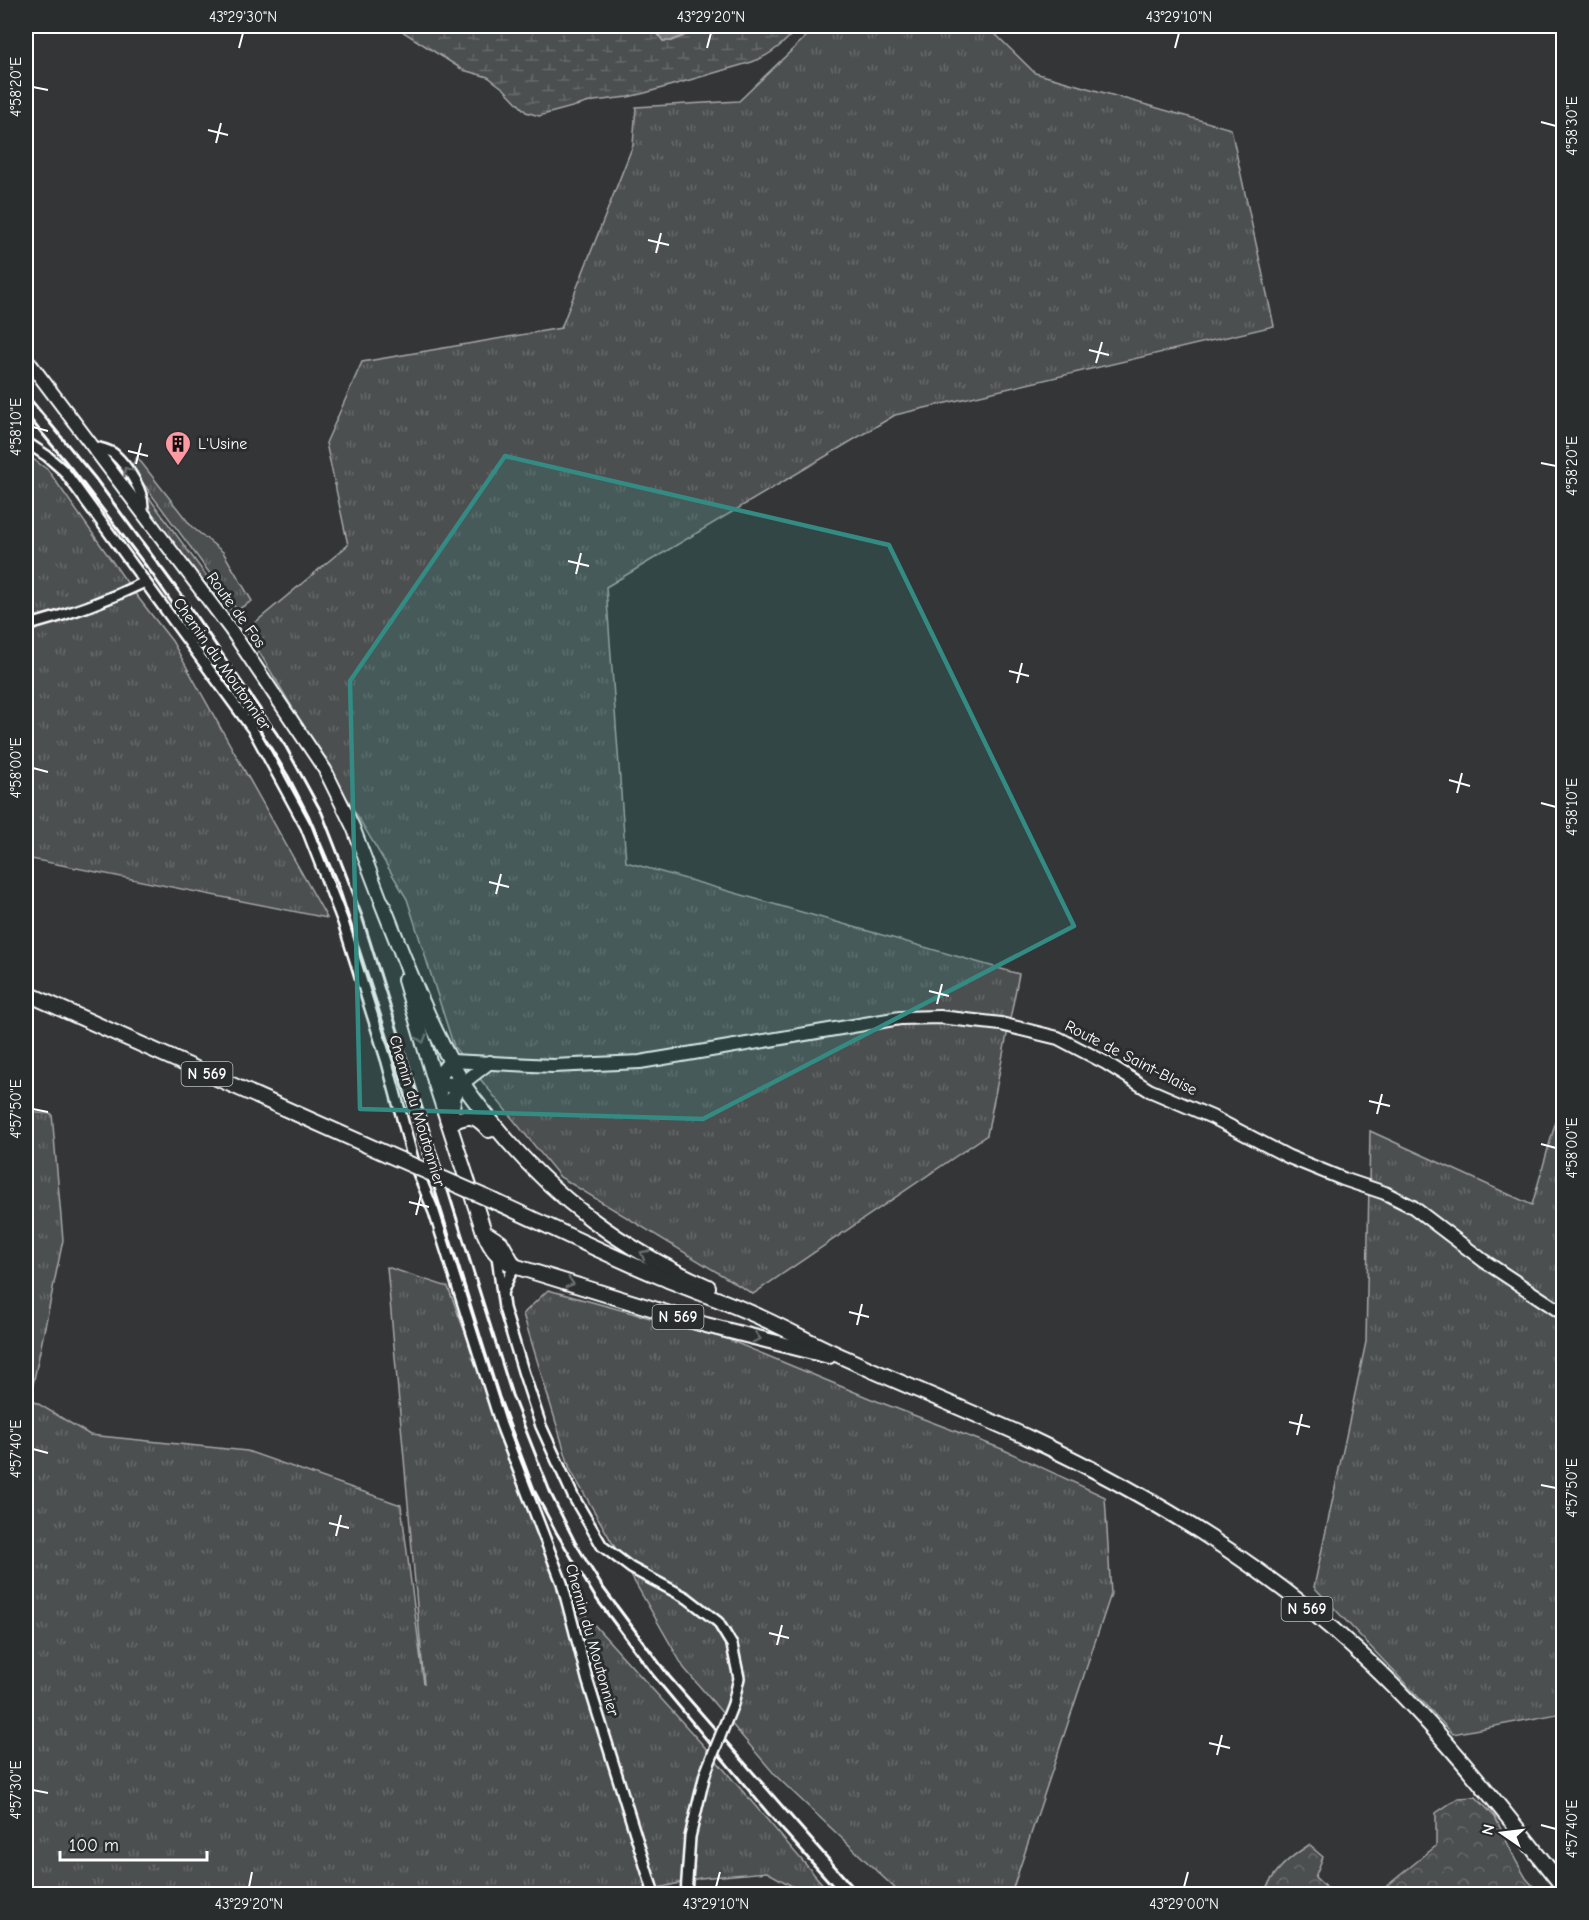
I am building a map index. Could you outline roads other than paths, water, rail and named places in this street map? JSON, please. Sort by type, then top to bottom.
[{"type":"main road","points":[[382,903],[427,1014],[463,1083],[514,1149],[548,1184],[584,1214],[630,1246],[671,1270],[724,1294],[750,1313]]},
{"type":"main road","points":[[382,903],[435,1081],[484,1232],[497,1256],[514,1266]]},
{"type":"main road","name":"N 569","points":[[26,993],[660,1277],[750,1313],[845,1358],[1030,1439],[1102,1475],[1168,1513],[1287,1592],[1355,1649],[1406,1698],[1469,1769],[1563,1888]]},
{"type":"main road","points":[[435,1081],[452,1061]]},
{"type":"main road","points":[[435,1081],[448,1085],[463,1083]]},
{"type":"main road","points":[[449,1124],[454,1095],[463,1083]]},
{"type":"main road","points":[[449,1124],[472,1116],[480,1120],[526,1170],[548,1184]]},
{"type":"main road","points":[[484,1232],[501,1243],[514,1266]]},
{"type":"main road","name":"N 569","points":[[514,1266],[706,1325],[817,1354],[845,1358]]},
{"type":"street","name":"Route de Fos","points":[[26,358],[231,630],[325,770],[353,827],[382,903]]},
{"type":"street","name":"Chemin du Moutonnier","points":[[26,442],[64,471],[254,731],[306,827],[343,922],[387,1062],[414,1162],[434,1212],[501,1425],[562,1583],[588,1682],[654,1894]]},
{"type":"street","points":[[26,626],[57,618],[107,600],[145,582]]},
{"type":"street","name":"Route de Saint-Blaise","points":[[452,1061],[553,1066],[640,1062],[900,1018],[940,1017],[1001,1024],[1058,1038],[1106,1063],[1149,1090],[1212,1117],[1289,1157],[1385,1193],[1413,1207],[1484,1261],[1563,1314]]},
{"type":"street","points":[[463,1083],[490,1062]]},
{"type":"street","points":[[497,1256],[504,1308],[541,1426],[573,1496],[602,1546],[630,1568],[687,1598],[718,1622],[732,1645],[739,1678],[733,1704],[705,1774],[690,1837],[686,1894]]},
{"type":"street","points":[[502,1293],[514,1266]]},
{"type":"water","points":[[652,26],[707,26],[671,41],[663,41]]},
{"type":"railway","points":[[26,394],[95,478],[183,597],[286,747],[322,813],[362,916],[512,1395],[551,1494],[575,1542],[602,1586],[669,1676],[859,1894]]},
{"type":"railway","points":[[26,414],[75,473],[152,574],[254,721],[288,776],[309,817],[338,885],[499,1397],[535,1492],[556,1532],[595,1597],[652,1674],[771,1817],[840,1894]]},
{"type":"place","name":"L'Usine","points":[[178,467]]}]
